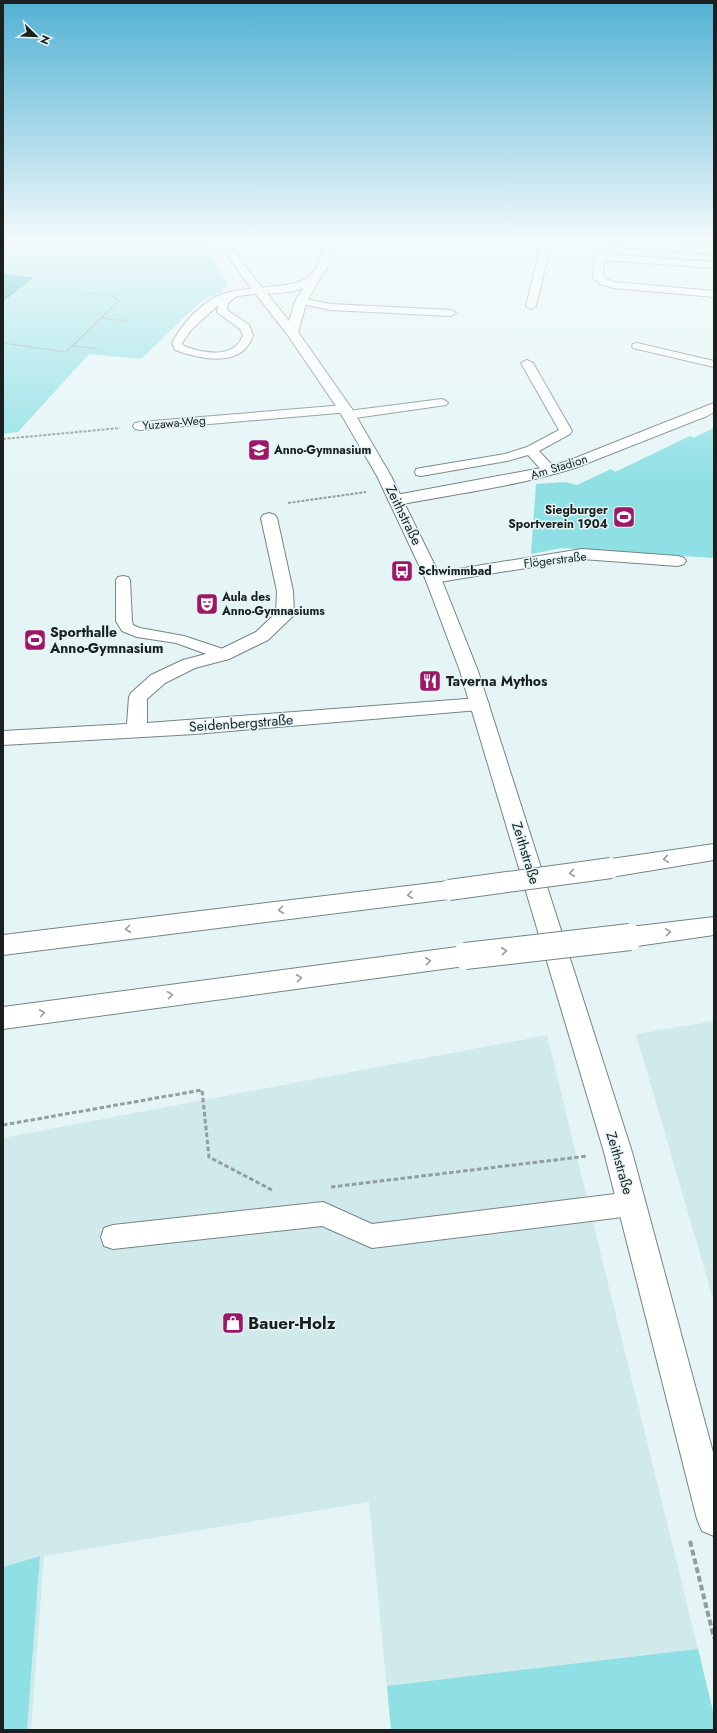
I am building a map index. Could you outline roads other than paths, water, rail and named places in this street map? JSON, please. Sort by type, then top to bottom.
[{"type":"main road","name":"Zeithstraße","points":[[283,320],[347,412],[396,500],[433,578],[469,671],[618,1152],[714,1519]]},
{"type":"main road","points":[[292,332],[296,320]]},
{"type":"main road","name":"Am Stadion","points":[[396,500],[550,471],[578,462],[714,407]]},
{"type":"main road","name":"Yuzawa-Weg","points":[[140,426],[347,412]]},
{"type":"main road","points":[[137,731],[138,697],[158,679],[189,664],[223,655],[262,636],[285,615],[285,590],[269,518]]},
{"type":"main road","name":"Flögerstraße","points":[[433,578],[582,554],[678,561]]},
{"type":"main road","name":"Seidenbergstraße","points":[[3,738],[137,731],[480,704]]},
{"type":"main road","points":[[3,945],[449,890],[611,868],[711,852]]},
{"type":"main road","points":[[3,1018],[465,956],[630,938],[714,926]]},
{"type":"lane","points":[[196,320],[182,334],[177,342],[179,348],[188,352],[217,356],[233,353],[244,344],[248,336],[245,327],[235,320]]},
{"type":"lane","points":[[637,346],[714,364]]},
{"type":"lane","points":[[421,472],[531,450],[566,431],[527,363]]},
{"type":"lane","points":[[347,412],[442,403]]},
{"type":"lane","points":[[531,450],[550,471]]},
{"type":"lane","points":[[123,580],[124,621],[127,628],[137,632],[179,639],[223,655]]},
{"type":"lane","points":[[113,1237],[323,1214],[372,1236],[631,1204]]},
{"type":"place","name":"Anno-Gymnasium","points":[[259,450]]},
{"type":"place","name":"Siegburger Sportverein 1904","points":[[624,517]]},
{"type":"place","name":"Schwimmbad","points":[[402,571]]},
{"type":"place","name":"Aula des Anno-Gymnasiums","points":[[207,604]]},
{"type":"place","name":"Sporthalle Anno-Gymnasium","points":[[35,640]]},
{"type":"place","name":"Taverna Mythos","points":[[430,681]]},
{"type":"place","name":"Bauer-Holz","points":[[233,1323]]}]
